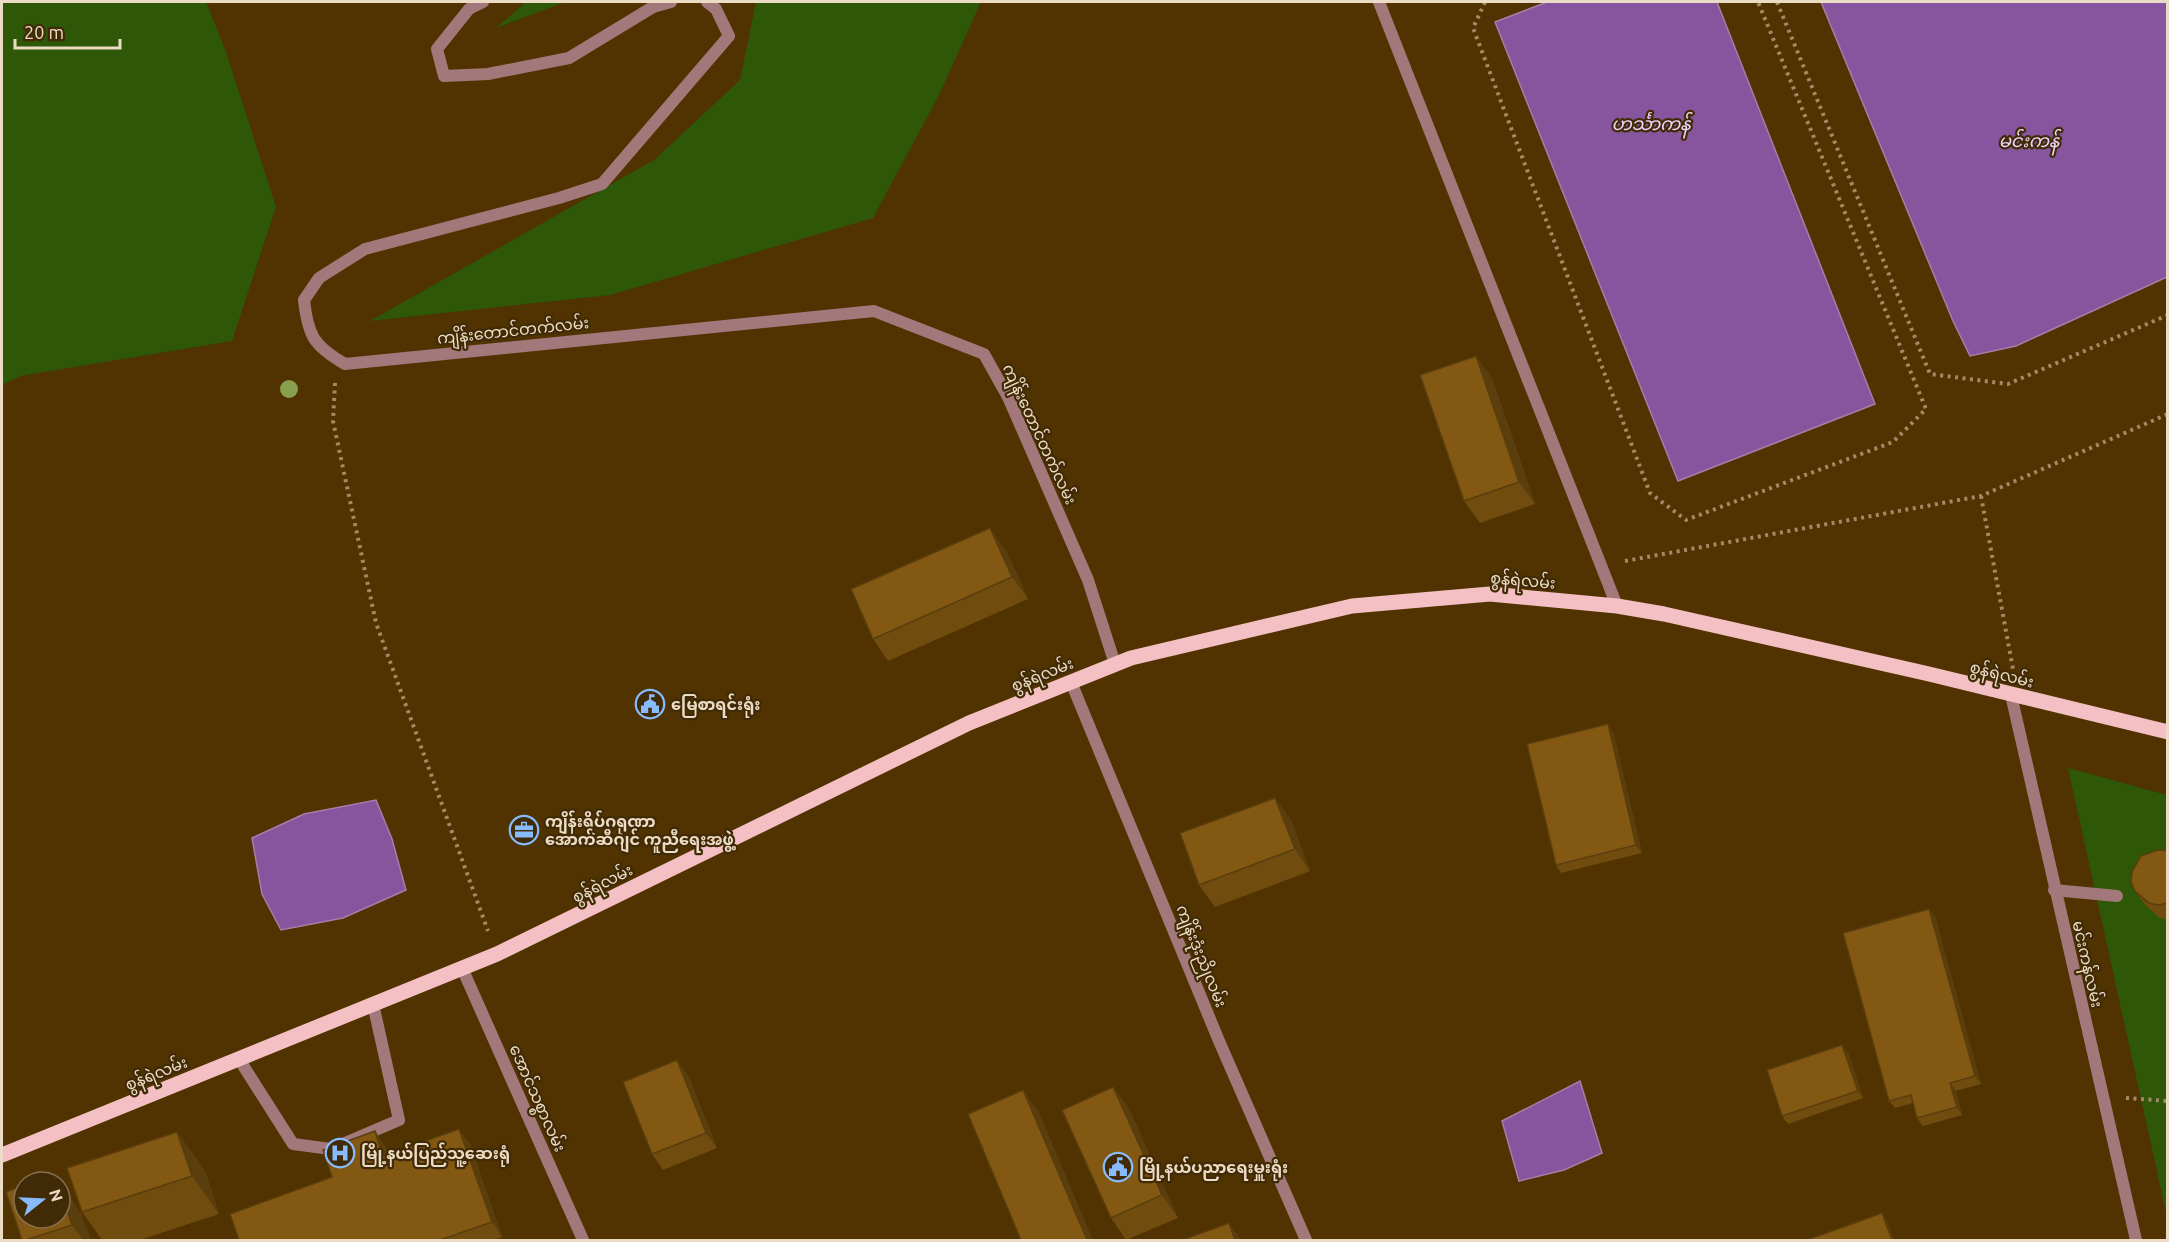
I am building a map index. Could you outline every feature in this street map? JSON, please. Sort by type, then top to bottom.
[{"type":"main road","name":"စွန်ရဲလမ်း","points":[[2,1155],[497,954],[969,723],[1131,658],[1353,606],[1490,594],[1617,606],[1676,617],[2168,732]]},
{"type":"street","points":[[483,2],[468,9],[437,49],[444,76],[488,74],[569,58],[653,7],[671,2]]},
{"type":"street","points":[[336,358],[317,345],[307,326],[304,300],[319,278],[365,249],[559,198],[602,184],[729,36],[716,9],[707,2]]},
{"type":"street","points":[[1379,2],[1617,606]]},
{"type":"street","name":"ကျိန်းတောင်တက်လမ်း","points":[[336,358],[345,364],[874,311],[984,354],[1008,397],[1079,559],[1115,664]]},
{"type":"street","name":"ကျိန်းဒုံးညိုလမ်း","points":[[1071,682],[1219,1041],[1306,1240]]},
{"type":"street","name":"မင်းကန်လမ်း","points":[[2014,695],[2054,890],[2136,1240]]},
{"type":"street","points":[[2054,890],[2117,896]]},
{"type":"street","name":"အောင်သစ္စာလမ်း","points":[[462,968],[583,1240]]},
{"type":"street","points":[[239,1059],[293,1144],[331,1149],[399,1120],[373,1004]]},
{"type":"path","points":[[1485,2],[1473,28],[1650,493],[1686,520],[1893,442],[1926,409],[1758,2]]},
{"type":"path","points":[[1777,2],[1930,374],[2008,384],[2168,315]]},
{"type":"path","points":[[336,358],[333,421],[376,623],[497,954]]},
{"type":"path","points":[[1602,565],[1981,496],[2168,414]]},
{"type":"path","points":[[1981,496],[2014,695]]},
{"type":"path","points":[[2102,1096],[2168,1101]]},
{"type":"green space","points":[[2,2],[206,2],[226,52],[276,207],[232,341],[20,376],[2,385]]},
{"type":"green space","points":[[526,2],[565,2],[496,28]]},
{"type":"green space","points":[[756,2],[981,2],[939,95],[873,218],[610,295],[370,321],[654,160],[740,80]]},
{"type":"green space","points":[[2068,768],[2167,795],[2167,1217]]},
{"type":"water","name":"ဟင်္သာကန်","points":[[1547,2],[1717,2],[1875,404],[1678,481],[1495,22]]},
{"type":"water","name":"မင်းကန်","points":[[1821,2],[2167,2],[2167,277],[2016,346],[1970,356],[1953,321]]},
{"type":"water","points":[[376,800],[392,839],[406,890],[343,918],[281,930],[262,894],[252,838],[304,814]]},
{"type":"water","points":[[1580,1081],[1602,1153],[1564,1170],[1519,1181],[1502,1121]]},
{"type":"building","points":[[1476,356],[1519,482],[1464,501],[1420,375]]},
{"type":"building","points":[[990,528],[1012,577],[873,639],[851,589]]},
{"type":"building","points":[[1608,724],[1636,845],[1556,865],[1527,744]]},
{"type":"building","points":[[1275,798],[1295,849],[1199,885],[1180,833]]},
{"type":"building","points":[[2158,850],[2168,851],[2168,903],[2158,905],[2149,903],[2135,891],[2131,882],[2132,872],[2141,856]]},
{"type":"building","points":[[1929,909],[1975,1076],[1950,1083],[1957,1107],[1917,1118],[1911,1095],[1889,1101],[1843,933]]},
{"type":"building","points":[[1842,1045],[1858,1091],[1782,1116],[1767,1070]]},
{"type":"building","points":[[677,1060],[706,1133],[652,1154],[623,1082]]},
{"type":"building","points":[[1113,1087],[1162,1195],[1111,1218],[1062,1110]]},
{"type":"building","points":[[1023,1090],[1087,1240],[1021,1240],[968,1114]]},
{"type":"building","points":[[459,1129],[492,1222],[440,1240],[239,1240],[230,1214],[332,1177],[323,1150],[375,1131],[383,1156]]},
{"type":"building","points":[[177,1132],[192,1176],[82,1212],[72,1183],[72,1170],[67,1168]]},
{"type":"building","points":[[12,1190],[12,1210],[6,1192]]},
{"type":"building","points":[[1882,1213],[1892,1240],[1807,1240]]},
{"type":"building","points":[[1229,1223],[1235,1240],[1182,1240]]},
{"type":"building","points":[[19,1230],[57,1230],[26,1240],[22,1240]]},
{"type":"place","name":"မြေစာရင်းရုံး","points":[[650,704]]},
{"type":"place","name":"ကျိန်းရိပ်ဂရုဏာ အောက်ဆီဂျင် ကူညီရေးအဖွဲ့","points":[[524,830]]},
{"type":"place","name":"မြို့နယ်ပြည်သူ့ဆေးရုံ","points":[[340,1153]]},
{"type":"place","name":"မြို့နယ်ပညာရေးမှူးရုံး","points":[[1118,1167]]}]
